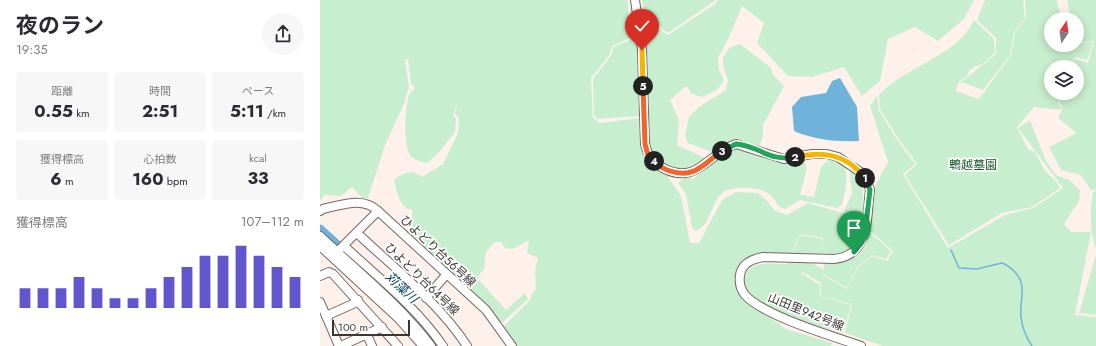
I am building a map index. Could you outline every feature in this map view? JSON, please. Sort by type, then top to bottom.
[{"type":"street","name":"山田里９４２号線","points":[[635,0],[642,50],[645,144],[648,155],[656,164],[676,172],[687,174],[699,169],[713,157],[730,146],[736,144],[784,159],[812,154],[827,154],[844,160],[862,173],[870,190],[865,233],[862,242],[854,252],[842,258],[834,259],[763,257],[755,259],[746,264],[741,271],[740,282],[742,291],[746,296],[763,308],[860,346]]},
{"type":"street","name":"ひよどり台５６号線","points":[[320,211],[323,209],[359,202],[371,205],[486,310],[512,346]]},
{"type":"street","points":[[337,252],[378,211]]},
{"type":"street","name":"ひよどり台６４号線","points":[[357,233],[448,320],[467,346]]},
{"type":"street","points":[[320,236],[402,313],[431,346]]},
{"type":"street","points":[[320,246],[398,318],[423,346]]},
{"type":"street","points":[[344,246],[410,306],[430,328],[443,346]]},
{"type":"street","points":[[320,276],[329,272],[333,274],[398,346]]},
{"type":"street","points":[[426,298],[446,275]]},
{"type":"street","points":[[326,316],[355,303],[358,300]]},
{"type":"street","points":[[320,302],[340,346],[382,327]]},
{"type":"street","points":[[367,335],[372,346]]},
{"type":"green space","points":[[320,0],[628,0],[628,18],[635,36],[612,46],[610,54],[591,78],[593,118],[600,123],[648,117],[643,10],[654,26],[668,35],[715,4],[718,0],[974,0],[964,19],[938,41],[915,27],[888,39],[880,81],[862,96],[844,67],[812,77],[788,76],[757,43],[764,23],[742,6],[718,58],[719,70],[724,80],[718,89],[703,97],[692,94],[686,86],[670,100],[679,120],[677,145],[705,158],[668,177],[681,196],[690,243],[699,243],[722,200],[736,192],[758,193],[775,211],[787,215],[808,203],[843,213],[852,194],[849,165],[862,179],[864,219],[855,243],[842,254],[793,253],[800,235],[822,239],[822,252],[823,238],[800,234],[792,253],[759,255],[743,260],[736,274],[740,296],[786,329],[832,343],[831,346],[517,346],[502,328],[531,299],[531,295],[536,289],[535,272],[538,258],[527,253],[529,240],[513,249],[505,248],[501,242],[495,242],[486,252],[484,269],[477,278],[506,310],[525,293],[528,299],[502,323],[406,231],[412,225],[412,210],[404,206],[399,198],[394,180],[408,172],[422,177],[443,164],[458,133],[459,118],[455,114],[458,101],[453,116],[456,118],[455,132],[440,151],[427,163],[411,157],[406,143],[406,109],[409,95],[415,88],[411,84],[408,59],[405,60],[409,87],[404,104],[385,145],[368,198],[362,198],[352,187],[341,196],[324,195],[320,201]]},
{"type":"green space","points":[[642,0],[716,0],[668,33],[651,19],[645,10]]},
{"type":"green space","points":[[985,0],[1023,0],[1025,18],[1014,32],[1010,55],[983,90],[961,82],[996,54],[996,38],[977,20]]},
{"type":"green space","name":"鵯越墓園","points":[[1025,0],[1057,0],[1060,12],[1044,12],[1044,52],[1084,52],[1084,43],[1093,42],[1087,60],[1075,57],[1073,60],[1044,60],[1044,100],[1058,100],[1061,110],[1034,107],[1017,127],[1028,149],[1035,152],[1045,171],[1055,180],[1060,188],[1032,207],[1002,213],[949,245],[905,175],[917,164],[897,137],[880,109],[879,95],[902,76],[956,43],[966,33],[974,20],[994,39],[995,53],[981,65],[975,66],[969,71],[968,75],[958,83],[956,91],[979,99],[1011,55],[1015,32],[1026,18]]},
{"type":"green space","points":[[1067,0],[1096,0],[1096,190],[1091,190],[1081,175],[1061,170],[1049,147],[1077,133],[1058,118],[1062,110],[1059,101],[1084,100],[1084,62],[1088,63],[1094,41],[1084,42],[1084,12],[1070,12]]},
{"type":"green space","points":[[637,37],[640,116],[597,119],[594,114],[593,79],[612,54],[613,47]]},
{"type":"green space","points":[[740,44],[771,68],[773,75],[784,86],[763,125],[763,136],[757,153],[782,162],[804,160],[807,168],[800,195],[814,197],[821,167],[829,159],[835,159],[843,163],[846,174],[846,187],[842,205],[837,208],[800,200],[785,209],[778,205],[770,195],[761,190],[750,188],[733,189],[722,194],[714,204],[706,223],[695,231],[692,227],[686,194],[678,183],[687,175],[693,179],[722,156],[688,143],[685,136],[689,117],[699,107],[726,90],[728,81],[723,66],[723,58],[729,48]]},
{"type":"green space","points":[[877,95],[879,110],[895,137],[915,164],[903,174],[948,248],[1005,215],[1033,208],[1063,188],[1018,128],[1030,120],[1046,161],[1056,175],[1069,180],[1080,190],[1079,201],[1064,224],[1071,232],[1091,232],[1075,315],[1096,317],[1096,346],[883,346],[845,333],[852,304],[821,296],[821,283],[802,272],[801,273],[820,285],[820,296],[851,305],[843,334],[782,313],[765,305],[751,295],[744,286],[745,275],[748,270],[758,265],[787,264],[788,262],[811,263],[823,269],[823,275],[847,289],[858,267],[872,256],[887,261],[893,251],[870,231],[874,188],[888,162],[870,106]]},
{"type":"green space","points":[[1096,191],[1096,248],[1092,235],[1091,205],[1093,192]]},
{"type":"green space","points":[[870,233],[891,251],[886,259],[872,255],[857,267],[847,288],[823,274],[824,264],[848,260],[860,254],[868,242]]},
{"type":"green space","points":[[1096,255],[1096,315],[1079,313]]},
{"type":"water","points":[[840,78],[857,107],[859,141],[826,140],[794,131],[792,107],[801,97],[826,93],[832,81]]},
{"type":"waterway","name":"苅藻川","points":[[320,229],[340,247]]},
{"type":"waterway","points":[[951,250],[959,268],[977,269],[1002,263],[1015,272],[1019,277],[1022,288],[1022,325],[1032,346]]},
{"type":"waterway","name":"苅藻川","points":[[347,254],[411,312],[438,345]]},
{"type":"route","points":[[642,50],[645,144],[648,155],[656,164],[665,169],[687,174],[699,169],[713,157],[730,146],[736,144],[741,144],[776,158],[784,159],[812,154],[827,154],[838,157],[862,173],[870,190],[865,233],[862,242],[854,252]]}]
